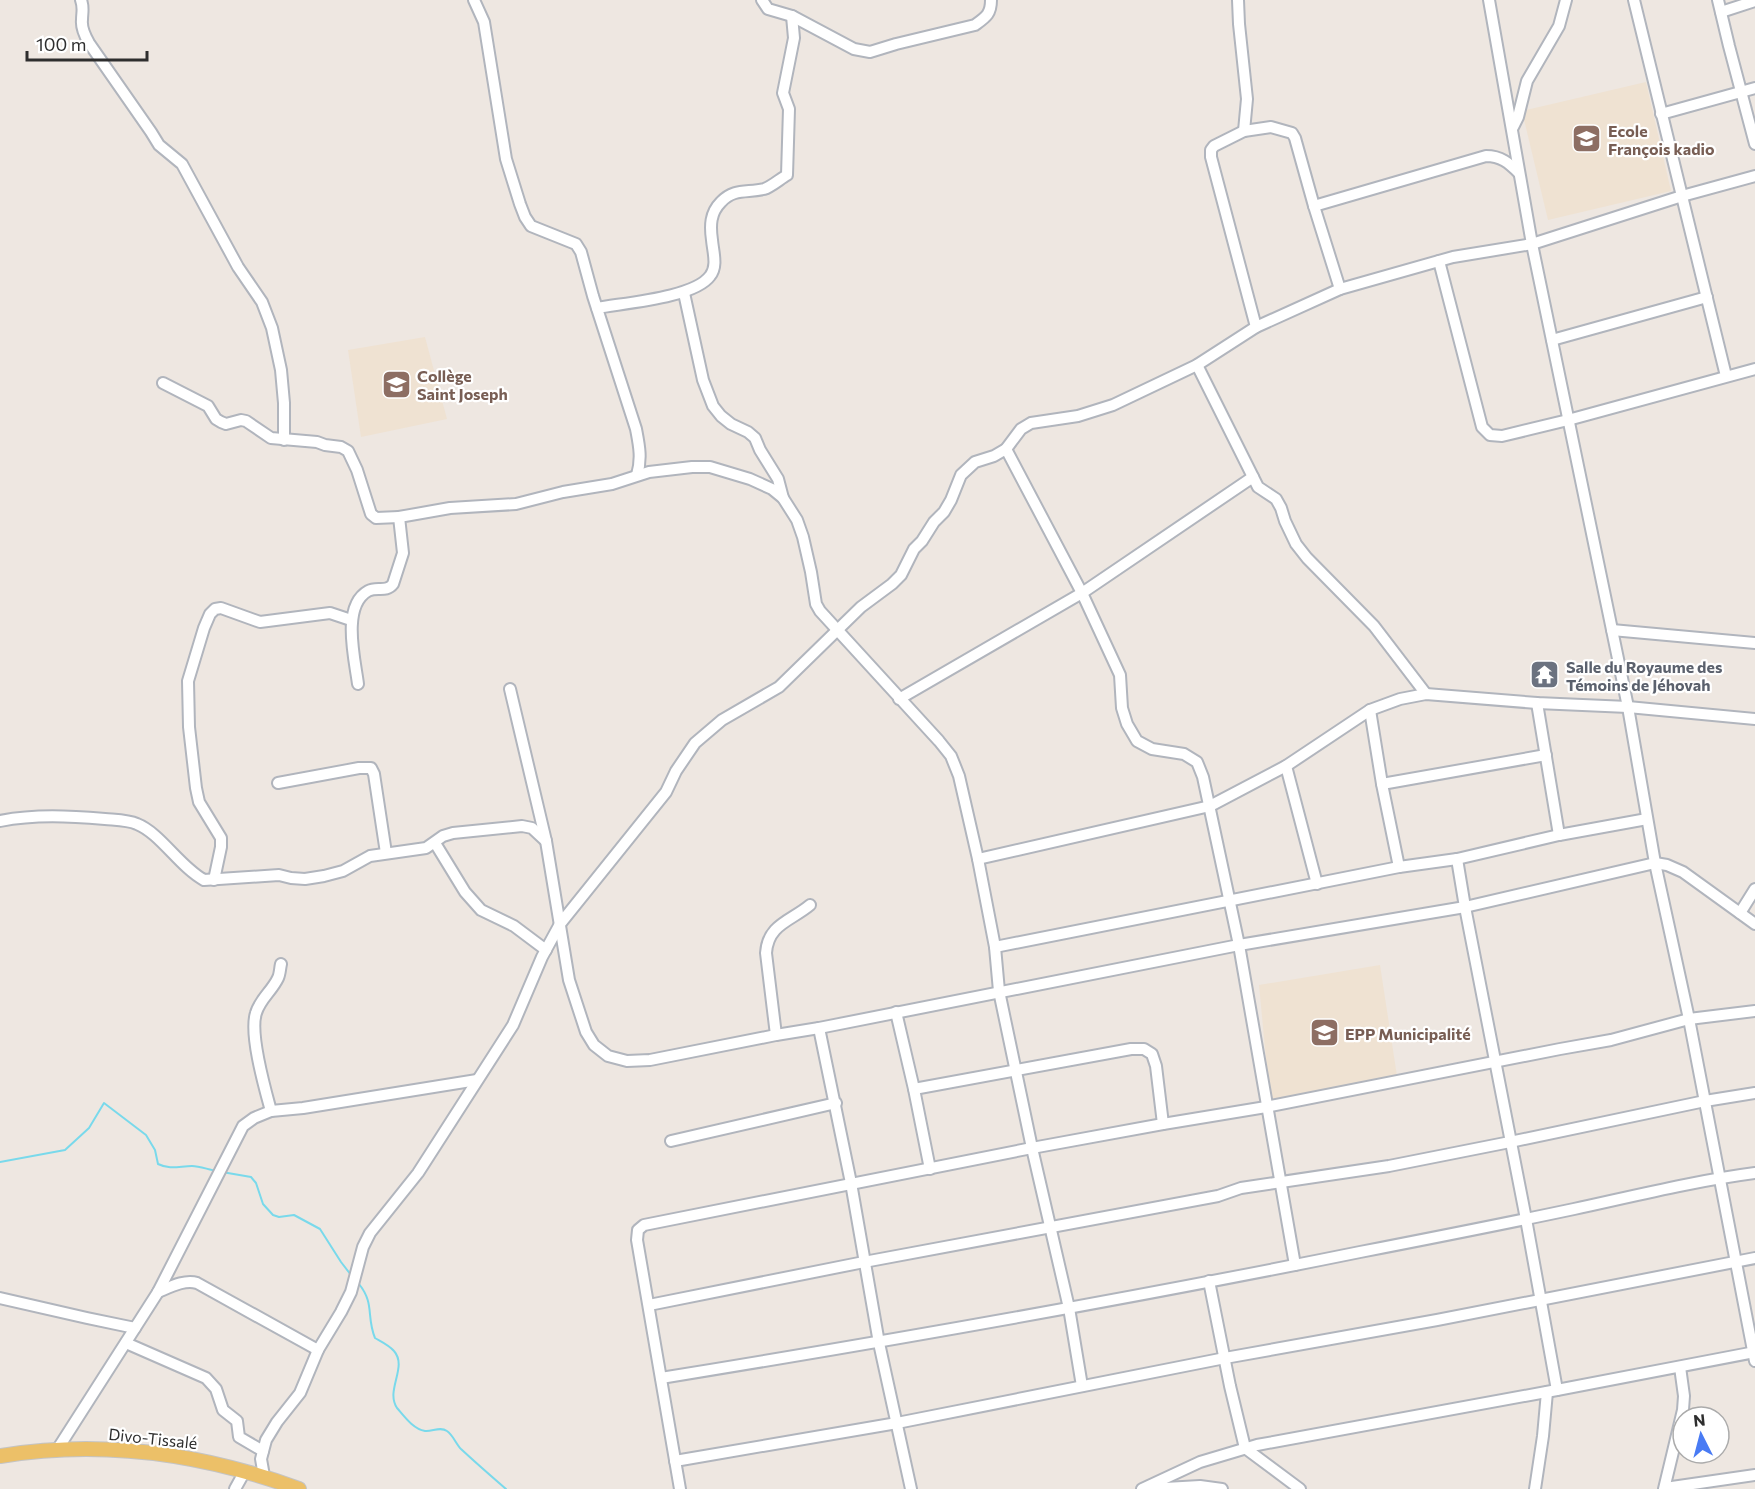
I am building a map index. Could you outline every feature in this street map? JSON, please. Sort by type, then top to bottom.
[{"type":"main road","name":"Divo-Tissalé","points":[[0,1456],[57,1450],[144,1451],[195,1458],[264,1476],[299,1489]]},
{"type":"street","points":[[81,0],[82,30],[89,44],[154,139],[182,164],[238,267],[262,302],[272,328],[280,370],[284,403],[284,440]]},
{"type":"street","points":[[474,0],[484,22],[506,159],[520,204],[531,225],[576,244],[581,252],[636,429],[640,451],[637,474]]},
{"type":"street","points":[[762,0],[768,9],[792,16],[854,50],[870,52],[975,25],[985,18],[991,9],[991,0]]},
{"type":"street","points":[[1238,0],[1246,99],[1244,131]]},
{"type":"street","points":[[1222,1489],[1200,1486],[1142,1489],[1200,1462],[1245,1448],[1290,1438],[1754,1355],[1689,1019],[1655,863],[1628,708],[1532,244],[1489,0]]},
{"type":"street","points":[[1513,127],[1518,117],[1527,81],[1559,26],[1566,0]]},
{"type":"street","points":[[1634,0],[1726,376]]},
{"type":"street","points":[[1718,0],[1755,144]]},
{"type":"street","points":[[1721,12],[1755,1]]},
{"type":"street","points":[[597,308],[684,293],[704,282],[711,275],[715,265],[710,224],[714,210],[722,200],[736,192],[766,189],[787,175],[789,109],[783,93],[794,38],[792,16]]},
{"type":"street","points":[[1661,114],[1755,87]]},
{"type":"street","points":[[1256,327],[1211,157],[1211,150],[1214,146],[1244,131],[1271,127],[1292,133],[1340,289]]},
{"type":"street","points":[[1314,206],[1486,156],[1495,156],[1506,161],[1519,173]]},
{"type":"street","points":[[264,1476],[263,1451],[272,1430],[300,1393],[318,1350],[351,1292],[363,1247],[370,1233],[418,1173],[513,1025],[560,924],[666,792],[676,771],[695,743],[722,720],[779,687],[861,607],[892,584],[901,574],[914,549],[944,512],[961,475],[975,462],[994,456],[1006,449],[1021,429],[1031,423],[1095,411],[1113,405],[1197,365],[1256,327],[1340,289],[1453,257],[1532,244],[1682,196],[1755,176]]},
{"type":"street","points":[[1439,261],[1482,427],[1490,435],[1502,436],[1568,420],[1755,369]]},
{"type":"street","points":[[684,293],[703,380],[713,405],[731,424],[755,438],[778,479],[783,498],[803,537],[812,572],[816,604],[836,630],[951,756],[959,776],[995,947],[999,991],[1069,1308],[1082,1386]]},
{"type":"street","points":[[1552,340],[1707,297]]},
{"type":"street","points":[[1197,365],[1258,487],[1276,499],[1296,544],[1374,626],[1426,694]]},
{"type":"street","points":[[163,383],[208,406],[216,419],[226,424],[246,421],[271,438],[317,442],[341,447],[348,451],[357,470],[371,514],[376,518],[399,517],[450,508],[516,504],[563,492],[612,484],[637,474],[693,467],[710,467],[750,479],[772,489],[783,498]]},
{"type":"street","points":[[1006,449],[1082,593],[1120,675],[1122,708],[1127,724],[1137,741],[1152,749],[1184,754],[1197,762],[1203,777],[1239,945],[1294,1265]]},
{"type":"street","points":[[899,699],[1082,593],[1253,477]]},
{"type":"street","points":[[358,684],[351,620],[354,609],[363,595],[373,589],[390,588],[393,584],[403,553],[399,517]]},
{"type":"street","points":[[214,880],[221,838],[199,801],[188,712],[188,681],[210,614],[215,609],[221,608],[260,622],[330,613],[351,620]]},
{"type":"street","points":[[1612,630],[1755,643]]},
{"type":"street","points":[[510,689],[546,841],[569,980],[579,1014],[594,1045],[608,1056],[627,1060],[650,1060],[1239,945],[1465,907],[1655,863],[1683,872],[1755,924]]},
{"type":"street","points":[[978,859],[1210,806],[1286,766],[1370,710],[1400,699],[1426,694],[1755,719]]},
{"type":"street","points":[[1538,703],[1559,835]]},
{"type":"street","points":[[1370,710],[1399,867]]},
{"type":"street","points":[[1382,784],[1546,755]]},
{"type":"street","points":[[1286,766],[1317,884]]},
{"type":"street","points":[[278,783],[359,768],[371,768],[374,774],[386,853]]},
{"type":"street","points":[[0,821],[32,816],[96,818],[138,824],[152,834],[194,874],[204,880],[279,875],[305,879],[324,876],[344,871],[370,856],[426,848],[443,836],[453,833],[522,826],[532,828],[546,841]]},
{"type":"street","points":[[995,947],[1399,867],[1457,859],[1559,835],[1647,819]]},
{"type":"street","points":[[435,843],[465,892],[481,910],[514,926],[546,950]]},
{"type":"street","points":[[1457,859],[1526,1219],[1552,1391],[1535,1489]]},
{"type":"street","points":[[1740,913],[1755,889]]},
{"type":"street","points":[[776,1035],[766,953],[767,942],[770,934],[776,928],[810,905]]},
{"type":"street","points":[[271,1111],[261,1076],[254,1025],[262,999],[279,976],[281,964]]},
{"type":"street","points":[[680,1489],[636,1234],[644,1225],[1032,1148],[1266,1107],[1611,1040],[1689,1019],[1755,1011]]},
{"type":"street","points":[[896,1012],[930,1169]]},
{"type":"street","points":[[819,1028],[852,1184],[879,1343],[911,1489]]},
{"type":"street","points":[[914,1089],[1131,1049],[1144,1049],[1152,1054],[1156,1066],[1162,1124]]},
{"type":"street","points":[[57,1450],[158,1292],[243,1126],[254,1118],[271,1111],[477,1080]]},
{"type":"street","points":[[649,1305],[1218,1196],[1241,1188],[1389,1166],[1588,1124],[1755,1093]]},
{"type":"street","points":[[671,1141],[836,1103]]},
{"type":"street","points":[[661,1378],[879,1343],[1069,1308],[1526,1219],[1719,1178],[1755,1173]]},
{"type":"street","points":[[675,1461],[897,1423],[1225,1358],[1755,1258]]},
{"type":"street","points":[[1209,1281],[1245,1448],[1300,1489]]},
{"type":"street","points":[[158,1292],[185,1282],[197,1283],[318,1350]]},
{"type":"street","points":[[0,1298],[135,1328]]},
{"type":"street","points":[[126,1343],[206,1378],[216,1389],[223,1410],[238,1423],[238,1437],[263,1451]]},
{"type":"street","points":[[1680,1367],[1684,1396],[1683,1410],[1664,1489],[1755,1474]]},
{"type":"street","points":[[235,1489],[245,1471]]},
{"type":"shaded area","points":[[1646,82],[1671,191],[1548,220],[1522,111]]},
{"type":"shaded area","name":"Collège Saint Joseph","points":[[425,337],[447,419],[361,437],[348,350]]},
{"type":"shaded area","points":[[1380,965],[1397,1076],[1270,1101],[1259,985]]},
{"type":"waterway","points":[[0,1162],[65,1150],[89,1128],[104,1103],[146,1135],[155,1150],[158,1164],[171,1167],[195,1166],[217,1171]]},
{"type":"waterway","points":[[222,1172],[251,1177],[256,1183],[263,1204],[273,1215],[279,1217],[294,1215],[320,1229],[351,1275]]},
{"type":"waterway","points":[[359,1284],[369,1304],[375,1338],[390,1347],[398,1357],[399,1364],[393,1394],[397,1408],[409,1422],[421,1430],[442,1429],[447,1431],[461,1449],[506,1489]]},
{"type":"place","name":"Ecole François kadio","points":[[1587,139]]},
{"type":"place","name":"Collège Saint Joseph","points":[[396,384]]},
{"type":"place","name":"Salle du Royaume des Témoins de Jéhovah","points":[[1545,675]]},
{"type":"place","name":"EPP Municipalité","points":[[1324,1033]]}]
